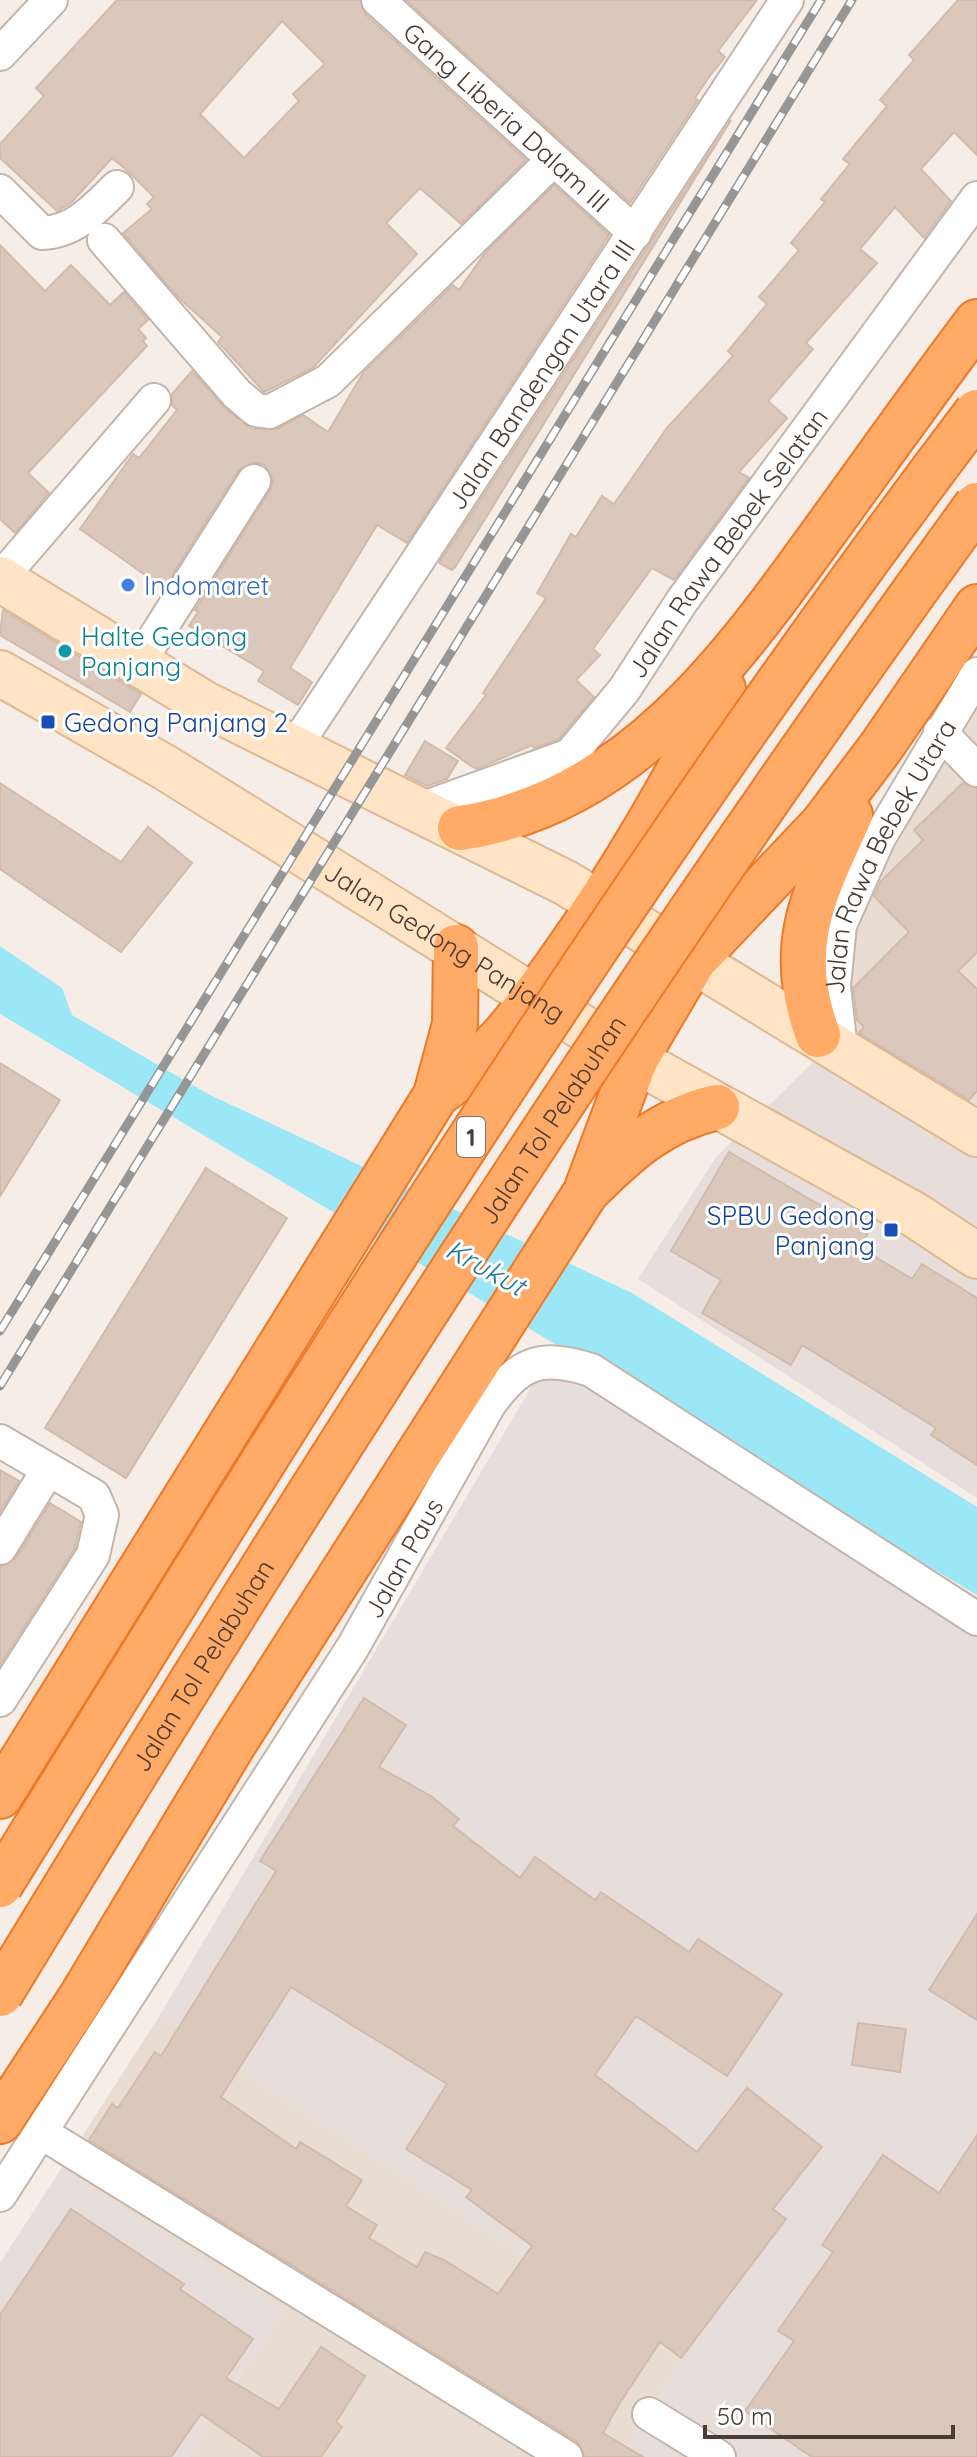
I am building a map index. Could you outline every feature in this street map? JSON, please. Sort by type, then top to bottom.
[{"type":"highway","points":[[460,828],[494,823],[532,812],[587,783],[675,718],[756,628],[977,322]]},
{"type":"highway","name":"1","points":[[0,1885],[455,1160],[665,845],[977,412]]},
{"type":"highway","name":"Jalan Tol Pelabuhan","points":[[0,1994],[514,1173],[835,701],[977,505]]},
{"type":"highway","points":[[0,2121],[80,1999],[234,1743],[580,1201],[635,1060],[694,960],[823,824],[881,747],[977,607]]},
{"type":"highway","points":[[431,1104],[478,1066],[513,1027],[600,904],[657,813],[756,628]]},
{"type":"highway","points":[[829,1042],[805,989],[805,925],[819,881],[881,747]]},
{"type":"highway","points":[[0,1796],[431,1104],[455,1024],[456,947]]},
{"type":"highway","points":[[580,1201],[636,1145],[676,1118],[717,1107]]},
{"type":"main road","points":[[0,579],[138,664],[293,750],[460,828],[600,904],[977,1134]]},
{"type":"main road","name":"Jalan Gedong Panjang","points":[[0,673],[166,768],[536,995],[635,1060],[915,1215],[977,1256]]},
{"type":"street","name":"Gang Liberia Dalam III","points":[[378,0],[635,233]]},
{"type":"street","name":"Jalan Bandengan Utara III","points":[[293,750],[787,0]]},
{"type":"street","points":[[0,54],[48,1]]},
{"type":"street","points":[[104,240],[237,394],[256,410],[269,412],[328,381],[553,160]]},
{"type":"street","points":[[0,191],[42,233],[59,233],[90,214],[117,187]]},
{"type":"street","name":"Jalan Rawa Bebek Selatan","points":[[418,810],[570,755],[624,690],[682,601],[977,198]]},
{"type":"street","points":[[0,579],[154,400]]},
{"type":"street","points":[[138,664],[254,481]]},
{"type":"street","name":"Jalan Rawa Bebek Utara","points":[[829,1042],[840,925],[879,838],[977,674]]},
{"type":"street","points":[[940,732],[977,770]]},
{"type":"street","name":"Jalan Paus","points":[[0,2195],[353,1647],[489,1405],[506,1381],[532,1365],[559,1360],[591,1370],[977,1619]]},
{"type":"street","points":[[0,1441],[94,1496],[102,1515],[93,1555],[0,1700]]},
{"type":"street","points":[[0,1548],[48,1470]]},
{"type":"street","points":[[42,2133],[566,2457]]},
{"type":"street","points":[[649,2414],[719,2457]]},
{"type":"shaded area","points":[[977,679],[977,1134],[841,1036],[846,921]]},
{"type":"shaded area","points":[[840,1036],[977,1134],[977,1498],[638,1279],[716,1157]]},
{"type":"shaded area","points":[[555,1347],[977,1603],[977,2457],[621,2457],[683,2361],[160,2015]]},
{"type":"shaded area","points":[[160,2015],[683,2361],[621,2457],[187,2457],[281,2313],[61,2169]]},
{"type":"shaded area","points":[[61,2169],[281,2313],[187,2457],[0,2457],[0,2263]]},
{"type":"water","name":"Krukut","points":[[0,946],[62,988],[72,1015],[208,1094],[632,1293],[977,1507],[977,1595],[0,1014]]},
{"type":"building","points":[[117,0],[360,0],[365,14],[526,160],[461,224],[420,188],[386,223],[417,254],[313,368],[264,392],[218,342],[222,337],[177,296],[123,233],[152,209],[147,204],[154,197],[130,173],[112,158],[71,203],[57,211],[0,158],[0,144],[44,96],[36,88]],"holes":[[[282,21],[325,64],[293,94],[299,101],[244,158],[200,114]]]},
{"type":"building","points":[[406,0],[757,0],[718,51],[725,57],[695,98],[698,100],[630,203]]},
{"type":"building","points":[[958,0],[977,0],[977,155],[954,132],[921,169],[951,201],[924,238],[895,207],[860,249],[877,263],[806,343],[813,349],[768,401],[787,418],[739,472],[749,478],[674,580],[652,568],[593,649],[600,655],[576,680],[594,697],[559,739],[534,748],[532,745],[477,769],[471,766],[446,748],[486,695],[483,693],[546,598],[537,593],[571,534],[576,537],[602,496],[614,504],[667,428],[733,356],[728,351],[767,304],[759,297],[799,250],[791,243],[825,202],[821,199],[850,164],[843,159],[887,106],[880,100],[914,60],[909,55]]},
{"type":"building","points":[[731,120],[456,566],[452,570],[439,563]]},
{"type":"building","points":[[554,185],[609,235],[407,543],[377,525],[290,668],[312,682],[298,705],[258,681],[264,671],[189,626],[198,612],[195,610],[270,490],[273,481],[265,465],[254,462],[238,471],[164,588],[80,529],[133,454],[139,458],[177,410],[172,405],[172,394],[192,371],[225,408],[252,429],[277,429],[303,415],[328,432],[363,373],[453,285],[459,290],[485,253]]},
{"type":"building","points":[[0,245],[45,291],[71,265],[110,305],[124,292],[148,320],[138,329],[146,338],[143,341],[147,346],[28,473],[49,493],[15,533],[0,519]]},
{"type":"building","points":[[3,610],[141,694],[130,712],[0,635]]},
{"type":"building","points":[[425,741],[458,761],[447,779],[427,786],[405,775]]},
{"type":"building","points":[[0,783],[121,862],[148,827],[192,863],[121,952],[0,869]]},
{"type":"building","points":[[963,783],[977,788],[977,952],[958,971],[977,989],[977,1091],[969,1100],[859,1033],[864,1027],[857,1020],[853,988],[909,932],[874,896],[881,881],[923,840],[914,830]]},
{"type":"building","points":[[0,1063],[60,1100],[0,1196]]},
{"type":"building","points":[[729,1152],[868,1233],[859,1247],[912,1279],[922,1264],[977,1298],[977,1465],[931,1435],[936,1428],[802,1345],[791,1365],[702,1313],[721,1280],[671,1251]]},
{"type":"building","points":[[206,1168],[287,1218],[126,1478],[45,1428]]},
{"type":"building","points":[[0,1470],[19,1481],[0,1512]]},
{"type":"building","points":[[50,1503],[81,1522],[75,1548],[0,1665],[0,1567],[16,1558]]},
{"type":"building","points":[[364,1698],[406,1725],[379,1767],[431,1796],[459,1819],[453,1826],[520,1878],[535,1857],[595,1900],[601,1892],[689,1952],[698,1939],[782,1994],[727,2076],[636,2016],[595,2075],[697,2152],[747,2088],[822,2147],[773,2209],[786,2219],[681,2358],[660,2342],[619,2404],[603,2433],[643,2457],[585,2457],[576,2441],[89,2140],[112,2104],[118,2108],[155,2052],[161,2056],[276,1871],[260,1861]],"holes":[[[291,1987],[447,2084],[406,2149],[472,2190],[466,2197],[532,2246],[498,2294],[446,2261],[425,2252],[417,2267],[369,2238],[377,2225],[346,2206],[362,2180],[300,2142],[296,2149],[221,2097]]]},
{"type":"building","points":[[977,1914],[977,2020],[929,1990]]},
{"type":"building","points":[[858,2023],[906,2029],[900,2072],[852,2065]]},
{"type":"building","points":[[977,2135],[977,2457],[812,2457],[745,2411],[794,2341],[778,2331],[833,2252],[822,2245],[883,2155],[939,2193]]},
{"type":"building","points":[[71,2209],[184,2284],[180,2289],[253,2339],[226,2378],[279,2409],[321,2347],[365,2376],[336,2422],[342,2427],[321,2457],[263,2457],[201,2414],[171,2457],[0,2457],[0,2315]]},
{"type":"railway","points":[[0,1331],[821,0]]},
{"type":"railway","points":[[0,1386],[852,0]]},
{"type":"place","name":"Indomaret","points":[[128,585]]},
{"type":"place","name":"Halte Gedong Panjang","points":[[65,651]]},
{"type":"place","name":"Gedong Panjang 2","points":[[48,722]]},
{"type":"place","name":"SPBU Gedong Panjang","points":[[891,1230]]}]
